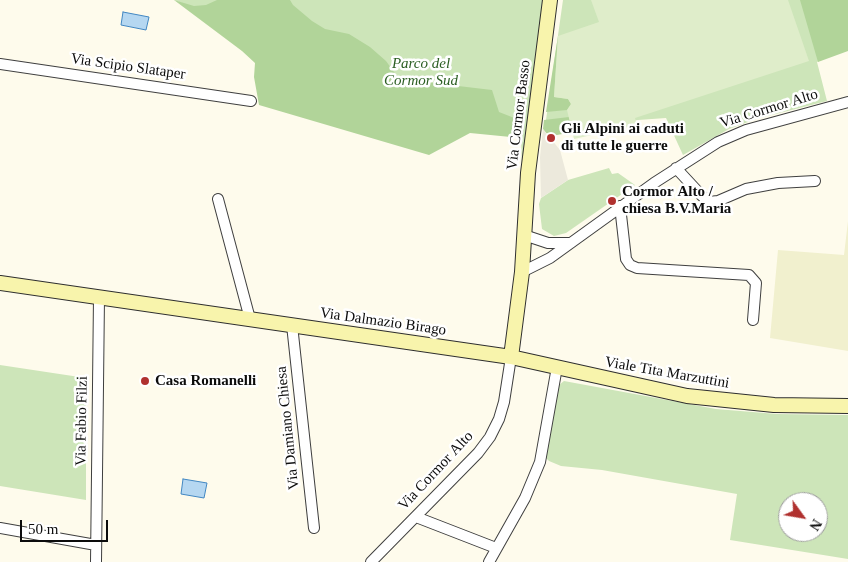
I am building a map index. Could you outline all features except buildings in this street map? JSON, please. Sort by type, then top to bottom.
[{"type":"street","name":"Via Cormor Basso","points":[[524,234],[528,173],[550,0]]},
{"type":"street","name":"Via Scipio Slataper","points":[[0,64],[251,101]]},
{"type":"street","name":"Via Cormor Alto","points":[[522,272],[550,258],[620,206],[676,168],[733,135],[848,102]]},
{"type":"street","points":[[676,168],[701,196],[710,202],[718,201],[746,189],[770,184],[815,181]]},
{"type":"street","points":[[218,199],[250,319]]},
{"type":"street","points":[[620,206],[626,259],[630,265],[637,268],[749,275],[756,283],[753,320]]},
{"type":"street","points":[[524,234],[548,243],[569,243]]},
{"type":"street","name":"Via Cormor Alto","points":[[371,562],[478,453],[499,419],[504,402],[511,357],[522,272],[524,234]]},
{"type":"street","name":"Via Dalmazio Birago","points":[[0,283],[511,357]]},
{"type":"street","name":"Via Fabio Filzi","points":[[96,562],[99,297]]},
{"type":"street","name":"Via Damiano Chiesa","points":[[292,325],[314,528]]},
{"type":"street","name":"Viale Tita Marzuttini","points":[[511,357],[654,390],[720,400],[774,405],[848,406]]},
{"type":"street","points":[[489,562],[525,498],[540,462],[557,367]]},
{"type":"street","points":[[416,516],[496,548]]},
{"type":"street","points":[[0,528],[96,545]]},
{"type":"green space","name":"Parco del Cormor Sud","points":[[174,0],[544,0],[522,174],[521,135],[256,62],[187,5]]},
{"type":"green space","points":[[174,0],[194,6],[206,5],[217,0],[290,0],[293,5],[312,21],[325,29],[349,34],[370,47],[386,61],[399,79],[492,90],[499,112],[522,121],[521,138],[470,133],[429,155],[259,105],[254,77],[255,63]]},
{"type":"green space","points":[[563,0],[848,0],[848,49],[817,62],[827,101],[756,119],[729,129],[683,155],[666,118],[638,120],[569,131],[545,127]]},
{"type":"green space","points":[[591,0],[788,0],[809,61],[635,118],[637,125],[574,139],[567,110],[571,104],[568,99],[554,97],[558,36],[599,22]]},
{"type":"green space","points":[[800,0],[848,0],[848,51],[818,62]]},
{"type":"green space","points":[[558,36],[554,97],[568,99],[571,104],[567,110],[546,112]]},
{"type":"green space","points":[[569,117],[573,132],[557,135],[546,133],[543,129],[544,120]]},
{"type":"green space","points":[[609,168],[612,174],[618,173],[635,185],[566,233],[554,236],[542,229],[539,204],[541,198],[568,180]]},
{"type":"green space","points":[[848,221],[848,351],[770,338],[778,250],[844,255]]},
{"type":"green space","points":[[0,365],[86,378],[86,500],[0,486]]},
{"type":"green space","points":[[564,381],[716,409],[777,414],[848,415],[848,559],[730,540],[737,494],[602,470],[561,466],[549,461],[545,457],[559,385]]},
{"type":"shaded area","points":[[543,129],[560,150],[568,180],[541,198],[540,157]]},
{"type":"water","points":[[123,12],[149,17],[146,30],[121,25]]},
{"type":"water","points":[[183,479],[207,483],[204,498],[181,494]]},
{"type":"place","name":"Gli Alpini ai caduti di tutte le guerre","points":[[551,138]]},
{"type":"place","name":"Cormor Alto / chiesa B.V.Maria","points":[[612,201]]},
{"type":"place","name":"Casa Romanelli","points":[[145,381]]}]
